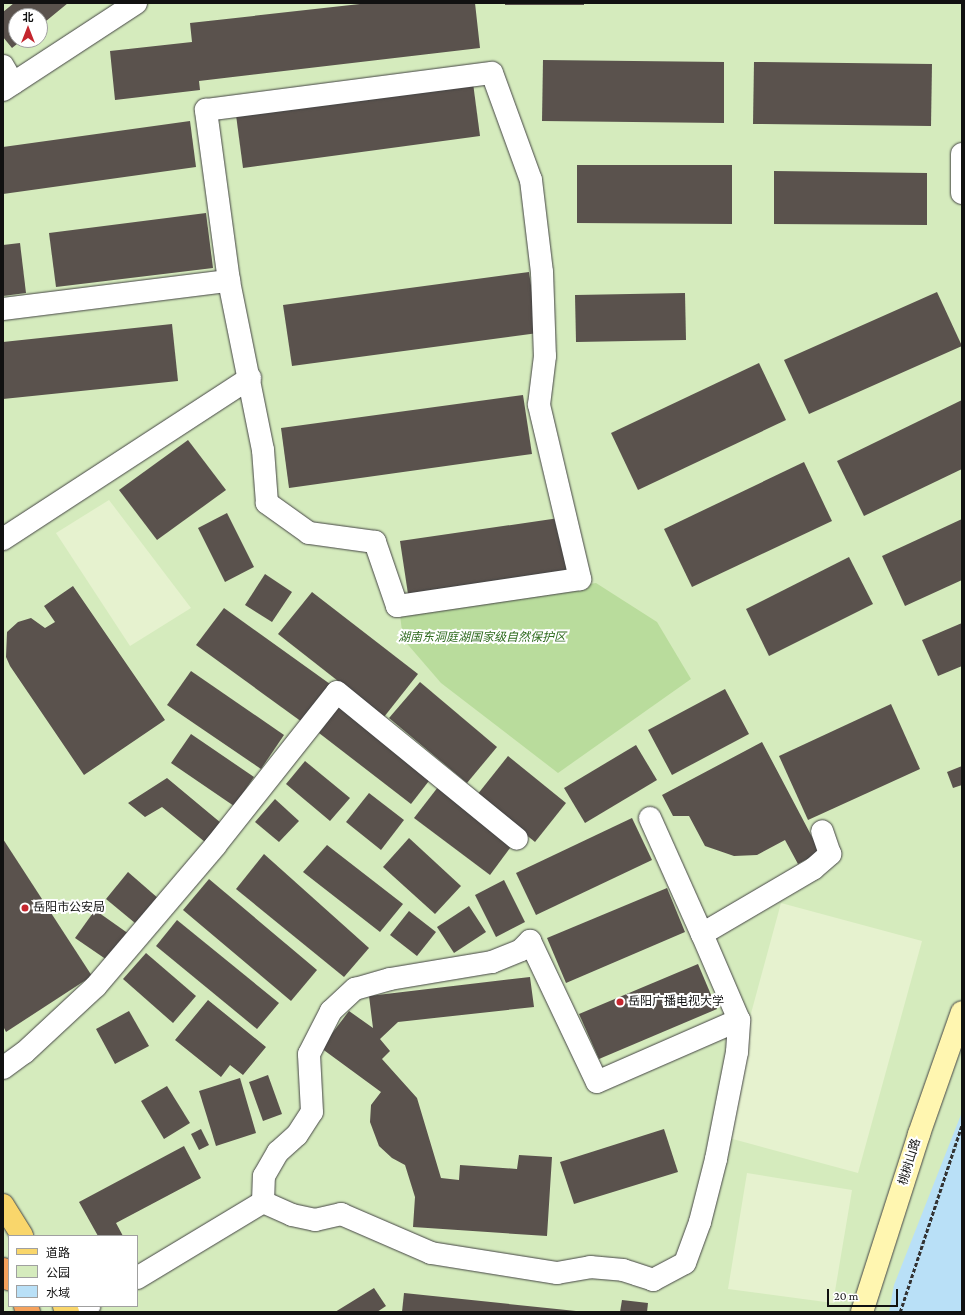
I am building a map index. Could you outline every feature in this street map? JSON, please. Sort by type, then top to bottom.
[{"type":"main road","points":[[3,1206],[21,1235]]},
{"type":"street","points":[[6,80],[136,3]]},
{"type":"street","points":[[492,74],[531,180],[542,272],[545,356],[539,405],[580,579],[398,606],[375,542],[309,533],[267,503],[263,450],[250,378],[229,281],[206,110],[492,74]]},
{"type":"street","points":[[962,154],[962,194]]},
{"type":"street","points":[[3,309],[229,281]]},
{"type":"street","points":[[3,539],[250,378]]},
{"type":"street","points":[[3,1068],[24,1053],[96,986],[215,846],[337,692],[518,839]]},
{"type":"street","points":[[263,1202],[292,1215],[315,1220],[341,1214],[431,1253],[557,1273],[590,1267],[623,1270],[653,1280],[685,1263],[700,1222],[737,1052],[739,1020],[650,818]]},
{"type":"street","points":[[702,934],[813,869],[830,854],[822,831]]},
{"type":"street","points":[[263,1202],[264,1176],[278,1152],[297,1135],[312,1112],[309,1054],[331,1011],[355,989],[390,979],[492,962],[521,950],[530,941],[597,1082],[739,1020]]},
{"type":"street","name":"桃树山路","points":[[862,1312],[919,1134],[962,1012]]},
{"type":"street","points":[[138,1277],[263,1202]]},
{"type":"path","points":[[900,1312],[962,1125]]},
{"type":"green space","name":"湖南东洞庭湖国家级自然保护区","points":[[3,3],[962,3],[962,1312],[3,1312]]},
{"type":"green space","points":[[109,500],[191,608],[130,646],[56,533]]},
{"type":"green space","points":[[596,583],[657,622],[691,679],[558,773],[441,683],[403,639],[400,615]]},
{"type":"green space","points":[[781,903],[922,941],[858,1173],[718,1135]]},
{"type":"green space","points":[[747,1173],[852,1190],[833,1303],[728,1289]]},
{"type":"water","points":[[962,1112],[962,1312],[889,1312],[894,1285]]},
{"type":"building","points":[[14,3],[68,3],[48,19],[48,8],[8,8],[8,43],[3,37],[3,12]]},
{"type":"building","points":[[369,3],[475,3],[480,48],[199,81],[200,90],[115,100],[110,51],[192,42],[190,23]]},
{"type":"building","points":[[505,3],[584,3],[584,5],[505,5]]},
{"type":"building","points":[[543,60],[724,62],[724,123],[542,121]]},
{"type":"building","points":[[754,62],[932,64],[931,126],[753,124]]},
{"type":"building","points":[[473,83],[480,136],[243,168],[236,115]]},
{"type":"building","points":[[190,121],[196,167],[3,194],[3,147]]},
{"type":"building","points":[[577,165],[732,165],[732,224],[577,223]]},
{"type":"building","points":[[774,171],[927,173],[927,225],[774,224]]},
{"type":"building","points":[[206,213],[213,268],[56,287],[49,233]]},
{"type":"building","points":[[20,243],[26,293],[3,296],[3,245]]},
{"type":"building","points":[[529,272],[538,333],[292,366],[283,305]]},
{"type":"building","points":[[937,292],[962,346],[809,414],[784,360]]},
{"type":"building","points":[[685,293],[686,340],[576,342],[575,295]]},
{"type":"building","points":[[172,324],[178,381],[3,399],[3,342]]},
{"type":"building","points":[[759,363],[786,420],[638,490],[611,433]]},
{"type":"building","points":[[523,395],[532,454],[289,488],[281,428]]},
{"type":"building","points":[[962,400],[962,469],[864,516],[837,461]]},
{"type":"building","points":[[188,440],[226,490],[157,540],[119,490]]},
{"type":"building","points":[[804,462],[832,521],[692,587],[664,529]]},
{"type":"building","points":[[227,513],[254,567],[225,582],[198,528]]},
{"type":"building","points":[[559,518],[567,571],[408,594],[400,541]]},
{"type":"building","points":[[962,519],[962,580],[905,606],[882,556]]},
{"type":"building","points":[[849,557],[873,604],[769,656],[746,609]]},
{"type":"building","points":[[265,574],[292,592],[272,622],[245,605]]},
{"type":"building","points":[[73,586],[165,720],[84,775],[10,666],[6,657],[7,632],[18,622],[31,618],[45,628],[55,622],[44,606]]},
{"type":"building","points":[[312,592],[418,674],[384,717],[278,634]]},
{"type":"building","points":[[224,608],[330,684],[302,722],[196,645]]},
{"type":"building","points":[[962,623],[962,666],[938,676],[922,640]]},
{"type":"building","points":[[191,671],[284,735],[261,769],[167,705]]},
{"type":"building","points":[[420,682],[497,747],[467,783],[389,718]]},
{"type":"building","points":[[725,689],[749,734],[672,775],[648,730]]},
{"type":"building","points":[[891,704],[920,769],[808,820],[779,756]]},
{"type":"building","points":[[340,705],[432,777],[411,804],[319,733]]},
{"type":"building","points":[[191,734],[254,777],[234,806],[171,763]]},
{"type":"building","points":[[762,742],[820,852],[798,864],[785,840],[757,855],[734,856],[705,846],[689,816],[673,816],[662,795]]},
{"type":"building","points":[[636,745],[657,780],[585,823],[564,788]]},
{"type":"building","points":[[508,756],[566,803],[535,842],[477,795]]},
{"type":"building","points":[[305,761],[350,798],[330,821],[286,784]]},
{"type":"building","points":[[962,766],[962,785],[953,788],[947,772]]},
{"type":"building","points":[[167,778],[221,823],[205,842],[162,807],[145,817],[128,803]]},
{"type":"building","points":[[438,787],[513,844],[490,875],[414,818]]},
{"type":"building","points":[[369,793],[404,820],[381,850],[346,822]]},
{"type":"building","points":[[275,799],[299,821],[279,842],[255,822]]},
{"type":"building","points":[[632,818],[652,860],[536,915],[516,873]]},
{"type":"building","points":[[409,838],[461,886],[435,914],[383,867]]},
{"type":"building","name":"岳阳市公安局","points":[[3,839],[92,976],[6,1032],[3,1026]]},
{"type":"building","points":[[327,845],[403,904],[380,932],[303,872]]},
{"type":"building","points":[[264,854],[369,948],[344,977],[236,889]]},
{"type":"building","points":[[128,872],[159,899],[135,923],[106,899]]},
{"type":"building","points":[[209,879],[317,970],[291,1001],[183,910]]},
{"type":"building","points":[[504,880],[525,922],[496,937],[475,895]]},
{"type":"building","points":[[667,888],[685,932],[566,983],[547,938]]},
{"type":"building","points":[[469,906],[486,932],[454,953],[437,927]]},
{"type":"building","points":[[95,910],[129,934],[110,962],[75,938]]},
{"type":"building","points":[[409,911],[436,932],[417,956],[390,935]]},
{"type":"building","points":[[177,920],[279,1003],[257,1029],[156,946]]},
{"type":"building","points":[[146,953],[196,996],[173,1023],[123,979]]},
{"type":"building","points":[[698,964],[717,1009],[599,1059],[579,1014]]},
{"type":"building","points":[[530,977],[534,1007],[398,1022],[380,1039],[390,1051],[382,1059],[417,1098],[441,1178],[459,1180],[460,1165],[517,1169],[519,1155],[552,1157],[547,1236],[413,1227],[415,1197],[405,1165],[392,1158],[379,1146],[370,1122],[371,1105],[381,1092],[321,1048],[349,1011],[373,1028],[369,996]]},
{"type":"building","points":[[208,1000],[266,1047],[243,1075],[230,1065],[221,1077],[175,1040]]},
{"type":"building","points":[[129,1011],[149,1046],[115,1064],[96,1029]]},
{"type":"building","points":[[268,1075],[282,1114],[263,1121],[249,1082]]},
{"type":"building","points":[[240,1078],[256,1133],[216,1146],[199,1091]]},
{"type":"building","points":[[167,1086],[190,1123],[164,1139],[141,1101]]},
{"type":"building","points":[[201,1129],[209,1145],[199,1150],[191,1134]]},
{"type":"building","points":[[664,1129],[678,1172],[574,1204],[560,1162]]},
{"type":"building","points":[[184,1146],[201,1178],[116,1223],[122,1235],[97,1235],[79,1202]]},
{"type":"building","points":[[374,1288],[386,1306],[377,1312],[335,1312]]},
{"type":"building","points":[[404,1293],[576,1311],[576,1312],[402,1312]]},
{"type":"building","points":[[622,1300],[648,1303],[647,1312],[620,1312]]},
{"type":"place","name":"岳阳市公安局","points":[[25,908]]},
{"type":"place","name":"岳阳广播电视大学","points":[[620,1002]]}]
